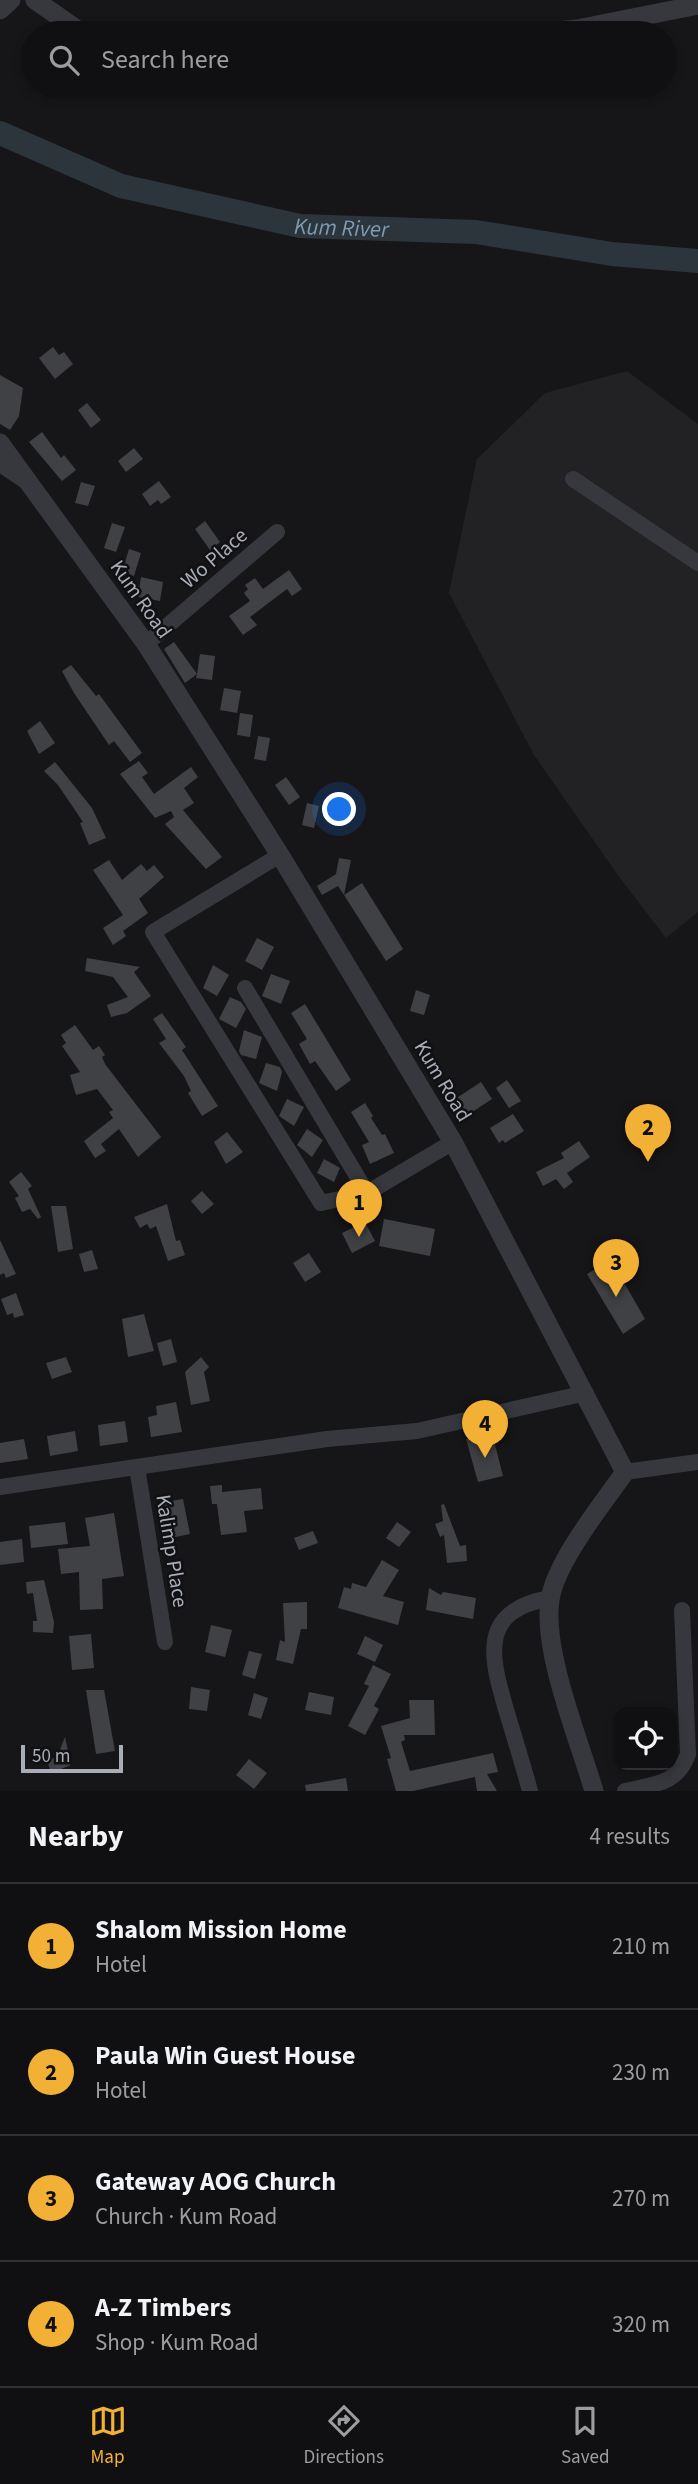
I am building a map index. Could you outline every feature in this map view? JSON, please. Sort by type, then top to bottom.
[{"type":"street","points":[[0,10],[11,0]]},
{"type":"street","points":[[35,0],[65,21]]},
{"type":"street","points":[[617,21],[698,5]]},
{"type":"street","name":"Kum Road","points":[[0,443],[146,644],[280,855],[453,1142],[625,1472]]},
{"type":"street","points":[[0,464],[32,485]]},
{"type":"street","points":[[573,479],[698,563]]},
{"type":"street","name":"Wo Place","points":[[146,644],[277,532]]},
{"type":"street","points":[[280,855],[153,932],[321,1203],[368,1193],[453,1142]]},
{"type":"street","points":[[245,988],[368,1193]]},
{"type":"street","points":[[0,1487],[327,1439],[417,1431],[586,1393]]},
{"type":"street","points":[[594,1791],[548,1636],[550,1598],[585,1526],[625,1472],[698,1462]]},
{"type":"street","name":"Kalimp Place","points":[[138,1467],[164,1642]]},
{"type":"street","points":[[530,1791],[493,1664],[495,1633],[507,1614],[526,1602],[550,1598]]},
{"type":"street","points":[[625,1791],[669,1780],[683,1770],[688,1754],[682,1610]]},
{"type":"shaded area","points":[[627,371],[698,424],[698,912],[666,938],[617,874],[534,755],[449,593],[477,459],[545,393]]},
{"type":"building","points":[[53,347],[59,355],[64,352],[73,364],[55,379],[39,358]]},
{"type":"building","points":[[0,375],[23,388],[19,416],[10,430],[0,424]]},
{"type":"building","points":[[87,403],[101,420],[91,428],[78,410]]},
{"type":"building","points":[[42,432],[61,458],[64,455],[76,470],[62,481],[29,442]]},
{"type":"building","points":[[134,448],[143,459],[126,472],[118,461]]},
{"type":"building","points":[[159,481],[171,497],[161,504],[158,500],[150,506],[142,494]]},
{"type":"building","points":[[81,482],[95,486],[88,506],[75,503]]},
{"type":"building","points":[[205,521],[220,542],[210,550],[195,529]]},
{"type":"building","points":[[112,523],[125,527],[116,552],[104,548]]},
{"type":"building","points":[[129,549],[141,553],[134,576],[122,572]]},
{"type":"building","points":[[289,570],[302,589],[292,596],[287,589],[250,617],[257,625],[243,635],[229,616],[250,601],[244,593],[248,589],[245,585],[255,578],[263,589]]},
{"type":"building","points":[[141,577],[163,582],[160,601],[138,597]]},
{"type":"building","points":[[174,642],[197,674],[185,683],[164,649]]},
{"type":"building","points":[[200,654],[215,656],[212,680],[196,678]]},
{"type":"building","points":[[71,665],[96,696],[99,694],[142,753],[130,762],[114,741],[109,745],[74,693],[62,671]]},
{"type":"building","points":[[224,688],[241,691],[237,713],[220,710]]},
{"type":"building","points":[[240,713],[253,715],[250,737],[237,735]]},
{"type":"building","points":[[40,721],[55,743],[39,754],[27,731]]},
{"type":"building","points":[[258,736],[270,738],[266,761],[254,759]]},
{"type":"building","points":[[139,761],[148,773],[142,777],[154,794],[191,767],[198,777],[184,788],[194,803],[183,810],[222,857],[206,869],[165,824],[174,817],[171,811],[155,818],[120,774]]},
{"type":"building","points":[[55,762],[92,808],[106,838],[89,845],[80,823],[83,822],[58,785],[44,771]]},
{"type":"building","points":[[286,777],[300,797],[289,805],[275,785]]},
{"type":"building","points":[[307,803],[319,806],[314,828],[302,825]]},
{"type":"building","points":[[339,858],[351,860],[344,895],[338,886],[322,895],[317,886],[336,874]]},
{"type":"building","points":[[109,860],[122,880],[141,864],[147,871],[154,865],[164,877],[139,899],[148,913],[123,931],[126,936],[113,945],[103,928],[123,915],[93,870]]},
{"type":"building","points":[[362,883],[403,949],[386,961],[344,895]]},
{"type":"building","points":[[257,938],[274,947],[262,970],[245,961]]},
{"type":"building","points":[[87,958],[140,967],[134,972],[151,996],[127,1013],[111,1017],[107,1005],[128,997],[113,977],[85,971]]},
{"type":"building","points":[[213,965],[229,975],[217,996],[203,988]]},
{"type":"building","points":[[271,974],[290,981],[281,1004],[262,996]]},
{"type":"building","points":[[416,990],[430,995],[424,1015],[410,1011]]},
{"type":"building","points":[[230,997],[241,1002],[246,1009],[236,1028],[219,1019]]},
{"type":"building","points":[[305,1004],[351,1080],[336,1091],[315,1061],[310,1064],[299,1044],[307,1039],[291,1013]]},
{"type":"building","points":[[162,1013],[186,1047],[182,1050],[218,1106],[202,1116],[188,1093],[191,1091],[184,1076],[159,1043],[166,1039],[153,1019]]},
{"type":"building","points":[[75,1025],[93,1050],[99,1046],[105,1055],[102,1057],[105,1064],[161,1137],[138,1157],[119,1129],[101,1144],[106,1151],[95,1158],[84,1141],[113,1118],[109,1112],[113,1110],[97,1089],[76,1095],[70,1075],[80,1072],[62,1046],[66,1043],[61,1035]]},
{"type":"building","points":[[244,1030],[262,1037],[256,1059],[241,1055],[239,1051]]},
{"type":"building","points":[[266,1063],[280,1067],[282,1072],[277,1091],[259,1083]]},
{"type":"building","points":[[507,1080],[521,1101],[509,1108],[496,1088]]},
{"type":"building","points":[[481,1082],[492,1099],[463,1118],[452,1101]]},
{"type":"building","points":[[287,1099],[304,1107],[294,1126],[279,1116]]},
{"type":"building","points":[[365,1103],[373,1116],[371,1118],[382,1135],[385,1134],[394,1153],[370,1164],[362,1145],[369,1142],[351,1112]]},
{"type":"building","points":[[513,1114],[524,1131],[505,1143],[503,1140],[499,1143],[490,1128]]},
{"type":"building","points":[[307,1129],[323,1140],[312,1157],[297,1145]]},
{"type":"building","points":[[227,1132],[243,1152],[226,1164],[214,1142]]},
{"type":"building","points":[[579,1141],[590,1157],[567,1173],[573,1182],[564,1189],[556,1179],[543,1186],[536,1172],[564,1158],[561,1153]]},
{"type":"building","points":[[324,1159],[340,1168],[334,1182],[317,1173]]},
{"type":"building","points":[[21,1172],[32,1186],[28,1189],[41,1217],[38,1219],[30,1209],[22,1212],[15,1198],[19,1196],[9,1182]]},
{"type":"building","points":[[202,1191],[214,1204],[202,1214],[191,1201]]},
{"type":"building","points":[[167,1204],[176,1241],[180,1240],[185,1255],[168,1261],[156,1226],[150,1229],[147,1224],[140,1228],[134,1217]]},
{"type":"building","points":[[51,1206],[66,1206],[73,1249],[58,1252]]},
{"type":"building","points":[[384,1219],[435,1229],[430,1256],[379,1246]]},
{"type":"building","points":[[365,1222],[375,1241],[352,1253],[342,1233]]},
{"type":"building","points":[[0,1240],[16,1274],[6,1278],[4,1273],[0,1275]]},
{"type":"building","points":[[92,1250],[98,1269],[84,1272],[79,1254]]},
{"type":"building","points":[[309,1253],[321,1272],[305,1282],[293,1263]]},
{"type":"building","points":[[611,1260],[645,1319],[623,1334],[587,1274]]},
{"type":"building","points":[[16,1293],[24,1315],[14,1318],[13,1313],[7,1315],[1,1299]]},
{"type":"building","points":[[144,1314],[154,1351],[128,1357],[122,1319]]},
{"type":"building","points":[[171,1339],[177,1362],[163,1366],[157,1343]]},
{"type":"building","points":[[66,1357],[72,1372],[52,1379],[46,1363]]},
{"type":"building","points":[[201,1357],[209,1367],[204,1372],[210,1401],[191,1405],[185,1372]]},
{"type":"building","points":[[176,1402],[182,1432],[151,1437],[148,1417],[157,1415],[156,1406]]},
{"type":"building","points":[[125,1421],[128,1442],[100,1446],[98,1425]]},
{"type":"building","points":[[75,1431],[78,1451],[50,1456],[47,1436]]},
{"type":"building","points":[[492,1433],[503,1476],[478,1482],[466,1439]]},
{"type":"building","points":[[24,1439],[28,1459],[0,1463],[0,1443]]},
{"type":"building","points":[[222,1485],[222,1492],[261,1488],[263,1509],[244,1511],[247,1532],[221,1535],[217,1504],[212,1504],[210,1486]]},
{"type":"building","points":[[183,1499],[190,1534],[171,1538],[164,1502]]},
{"type":"building","points":[[444,1504],[460,1546],[466,1545],[467,1561],[447,1563],[444,1535],[440,1537],[435,1524],[443,1521],[441,1505]]},
{"type":"building","points":[[114,1513],[124,1576],[102,1579],[103,1609],[80,1610],[79,1572],[61,1574],[58,1549],[90,1546],[85,1518]]},
{"type":"building","points":[[65,1522],[68,1544],[31,1548],[29,1526]]},
{"type":"building","points":[[397,1522],[411,1532],[399,1547],[386,1538]]},
{"type":"building","points":[[313,1531],[318,1543],[299,1550],[294,1538]]},
{"type":"building","points":[[22,1539],[24,1562],[0,1565],[0,1542]]},
{"type":"building","points":[[382,1560],[399,1570],[383,1596],[404,1602],[398,1625],[338,1608],[344,1587],[351,1589],[352,1583],[366,1587]]},
{"type":"building","points":[[44,1580],[54,1622],[53,1633],[33,1632],[33,1621],[37,1621],[33,1593],[27,1594],[26,1582]]},
{"type":"building","points":[[429,1588],[441,1595],[443,1592],[476,1598],[473,1619],[426,1610]]},
{"type":"building","points":[[307,1602],[307,1629],[301,1629],[293,1664],[276,1660],[280,1640],[285,1642],[283,1603]]},
{"type":"building","points":[[211,1625],[232,1630],[225,1657],[205,1652]]},
{"type":"building","points":[[91,1634],[94,1668],[72,1670],[69,1636]]},
{"type":"building","points":[[365,1636],[383,1645],[375,1662],[357,1654]]},
{"type":"building","points":[[249,1651],[262,1654],[255,1679],[242,1675]]},
{"type":"building","points":[[373,1665],[391,1674],[374,1706],[379,1709],[365,1735],[348,1726],[369,1686],[364,1684]]},
{"type":"building","points":[[191,1687],[210,1690],[207,1711],[189,1709]]},
{"type":"building","points":[[86,1690],[104,1690],[115,1751],[96,1754]]},
{"type":"building","points":[[309,1692],[334,1697],[331,1715],[305,1710]]},
{"type":"building","points":[[254,1693],[268,1698],[261,1719],[248,1715]]},
{"type":"building","points":[[409,1700],[434,1700],[435,1735],[404,1735],[405,1740],[401,1742],[410,1771],[493,1753],[498,1772],[487,1774],[497,1791],[477,1791],[475,1777],[413,1791],[396,1791],[387,1759],[391,1758],[381,1726],[410,1718]]},
{"type":"building","points":[[65,1737],[71,1765],[51,1773],[47,1760],[57,1757]]},
{"type":"building","points":[[249,1759],[267,1773],[254,1789],[236,1775]]},
{"type":"building","points":[[346,1778],[348,1791],[306,1791],[305,1785]]},
{"type":"waterway","name":"Kum River","points":[[0,133],[121,186],[300,226],[476,232],[612,254],[698,261]]},
{"type":"place","name":"Paula Win Guest House","points":[[648,1162]]},
{"type":"place","name":"Shalom Mission Home","points":[[359,1237]]},
{"type":"place","name":"Gateway AOG Church","points":[[616,1297]]},
{"type":"place","name":"A-Z Timbers","points":[[485,1458]]}]
